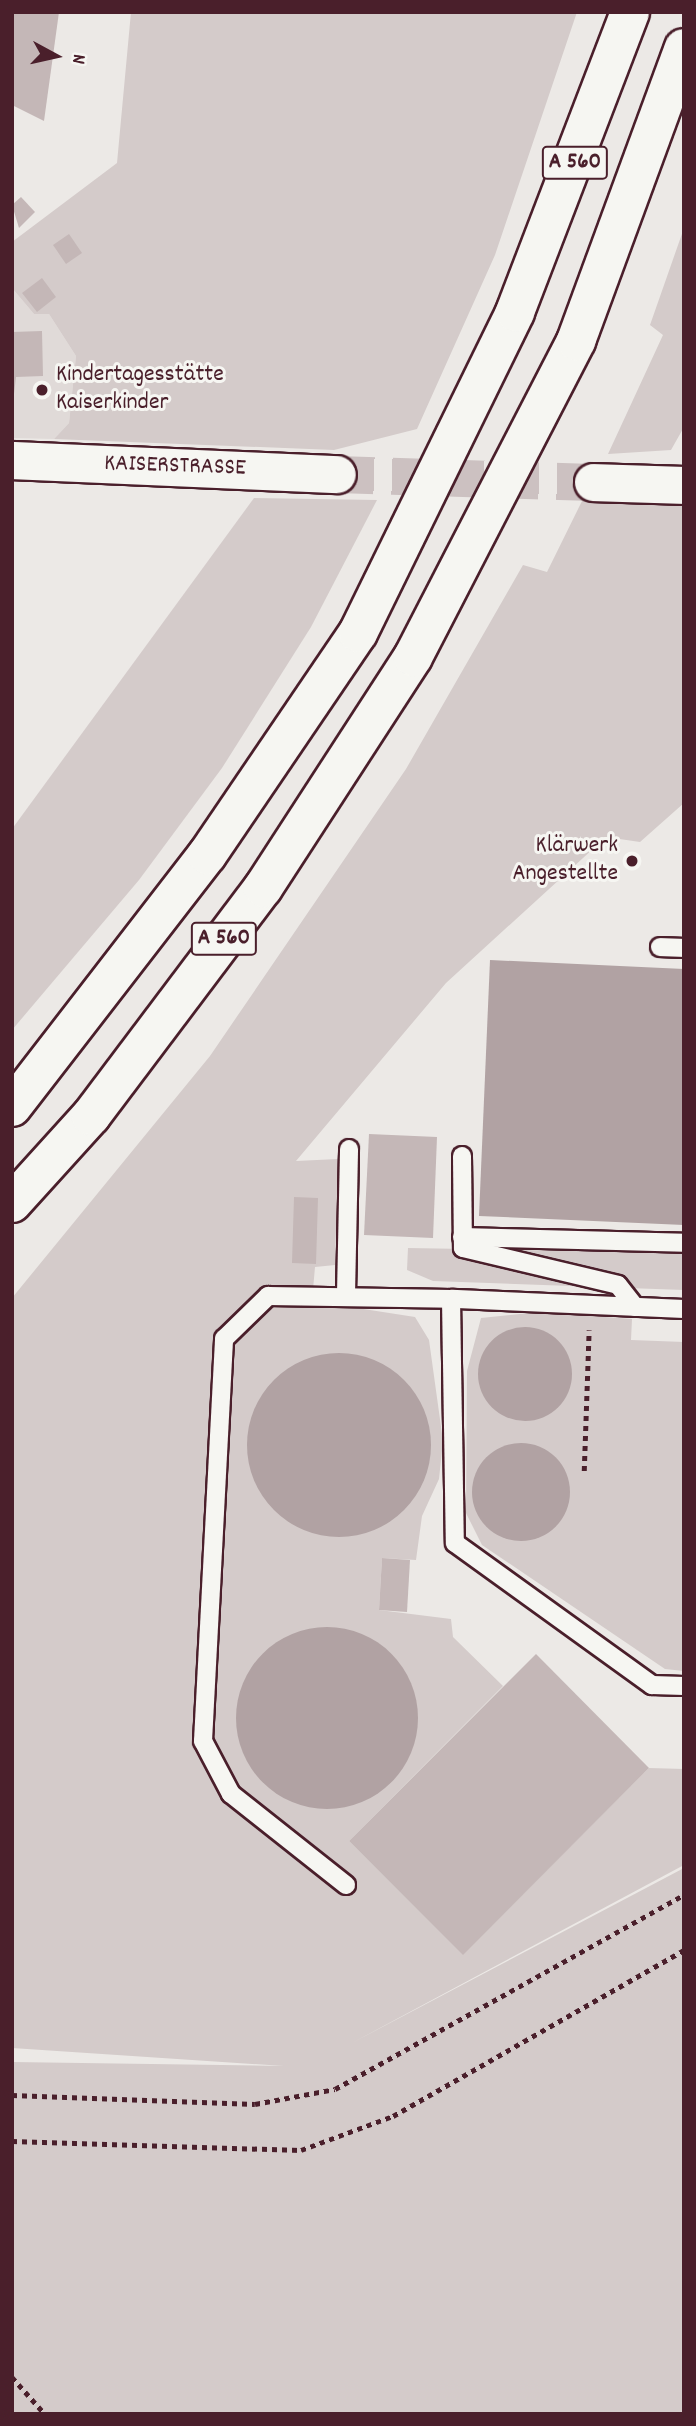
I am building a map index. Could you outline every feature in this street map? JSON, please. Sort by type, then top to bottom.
[{"type":"highway","name":"A 560","points":[[12,1107],[207,855],[358,633],[515,312],[630,12]]},
{"type":"highway","name":"A 560","points":[[12,1203],[90,1116],[263,888],[412,657],[576,341],[684,48]]},
{"type":"street","name":"KAISERSTRASSE","points":[[12,460],[337,474]]},
{"type":"street","points":[[593,482],[684,485]]},
{"type":"lane","points":[[660,947],[684,948]]},
{"type":"lane","points":[[345,1294],[349,1149]]},
{"type":"lane","points":[[462,1156],[463,1248],[618,1285],[635,1307]]},
{"type":"lane","points":[[462,1237],[684,1243]]},
{"type":"lane","points":[[346,1885],[231,1794],[203,1741],[224,1339],[268,1296],[345,1294],[684,1308]]},
{"type":"lane","points":[[451,1299],[455,1543],[652,1685],[684,1686]]},
{"type":"path","points":[[584,1471],[589,1304]]},
{"type":"path","points":[[12,2095],[255,2104],[335,2089],[684,1895]]},
{"type":"path","points":[[12,2141],[301,2150],[393,2116],[684,1950]]},
{"type":"path","points":[[12,2377],[45,2414]]},
{"type":"shaded area","points":[[131,12],[577,12],[495,255],[417,429],[334,450],[54,439],[69,423],[76,356],[49,314],[34,314],[12,288],[12,242],[117,163]]},
{"type":"shaded area","points":[[684,228],[684,427],[671,450],[608,454],[663,335],[650,325]]},
{"type":"shaded area","name":"Kindertagesstätte Kaiserkinder","points":[[12,288],[34,314],[49,314],[76,356],[69,423],[54,439],[12,438]]},
{"type":"shaded area","points":[[642,492],[684,495],[684,803],[640,842],[606,837],[446,983],[296,1161],[338,1159],[335,1265],[315,1267],[312,1301],[415,1317],[429,1340],[443,1441],[439,1479],[422,1516],[416,1560],[382,1558],[379,1610],[451,1619],[453,1637],[503,1686],[349,1841],[463,1954],[649,1768],[684,1769],[684,1865],[350,2044],[684,1868],[684,2414],[12,2414],[12,2062],[284,2066],[12,2048],[12,1298],[210,1056],[406,769],[523,565],[547,572],[583,499]]},
{"type":"shaded area","points":[[254,498],[377,500],[311,627],[222,768],[139,880],[12,1030],[12,829]]},
{"type":"shaded area","points":[[490,960],[684,969],[684,1225],[479,1216]]},
{"type":"shaded area","points":[[408,1248],[684,1253],[684,1290],[433,1281],[407,1270]]},
{"type":"shaded area","points":[[539,1312],[632,1319],[631,1340],[684,1342],[684,1671],[665,1669],[482,1545],[466,1513],[467,1371],[481,1318]]},
{"type":"shaded area","points":[[525,1327],[543,1331],[558,1341],[568,1356],[572,1374],[568,1392],[558,1407],[543,1417],[525,1421],[507,1417],[492,1407],[482,1392],[478,1374],[482,1356],[492,1341],[507,1331]]},
{"type":"shaded area","points":[[339,1353],[357,1354],[374,1360],[390,1368],[404,1380],[416,1394],[424,1410],[430,1427],[430,1463],[424,1480],[416,1496],[404,1510],[390,1522],[374,1530],[357,1536],[339,1537],[321,1536],[304,1530],[288,1522],[274,1510],[262,1496],[254,1480],[248,1463],[247,1445],[248,1427],[254,1410],[262,1394],[274,1380],[288,1368],[304,1360],[321,1354]]},
{"type":"shaded area","points":[[521,1443],[540,1447],[555,1458],[566,1473],[570,1492],[566,1511],[555,1526],[540,1537],[521,1541],[502,1537],[487,1526],[476,1511],[472,1492],[476,1473],[487,1458],[502,1447]]},
{"type":"shaded area","points":[[327,1627],[362,1634],[391,1654],[411,1683],[418,1718],[411,1753],[391,1782],[362,1802],[327,1809],[292,1802],[263,1782],[243,1753],[236,1718],[243,1683],[263,1654],[292,1634]]},
{"type":"building","points":[[12,12],[59,12],[44,121],[12,105]]},
{"type":"building","points":[[21,197],[35,212],[19,228],[12,205]]},
{"type":"building","points":[[69,234],[82,253],[66,264],[53,245]]},
{"type":"building","points":[[42,278],[56,297],[37,312],[22,293]]},
{"type":"building","points":[[42,331],[43,376],[16,377],[12,411],[12,332]]},
{"type":"building","points":[[369,1134],[437,1137],[433,1238],[364,1235]]},
{"type":"building","points":[[294,1197],[318,1198],[316,1264],[292,1263]]},
{"type":"building","points":[[382,1558],[410,1560],[407,1612],[379,1610]]},
{"type":"building","points":[[536,1654],[649,1768],[463,1955],[349,1841]]},
{"type":"tunnel","points":[[337,474],[593,482]]},
{"type":"place","name":"Kindertagesstätte Kaiserkinder","points":[[42,390]]},
{"type":"place","name":"Klärwerk Angestellte","points":[[632,861]]}]
